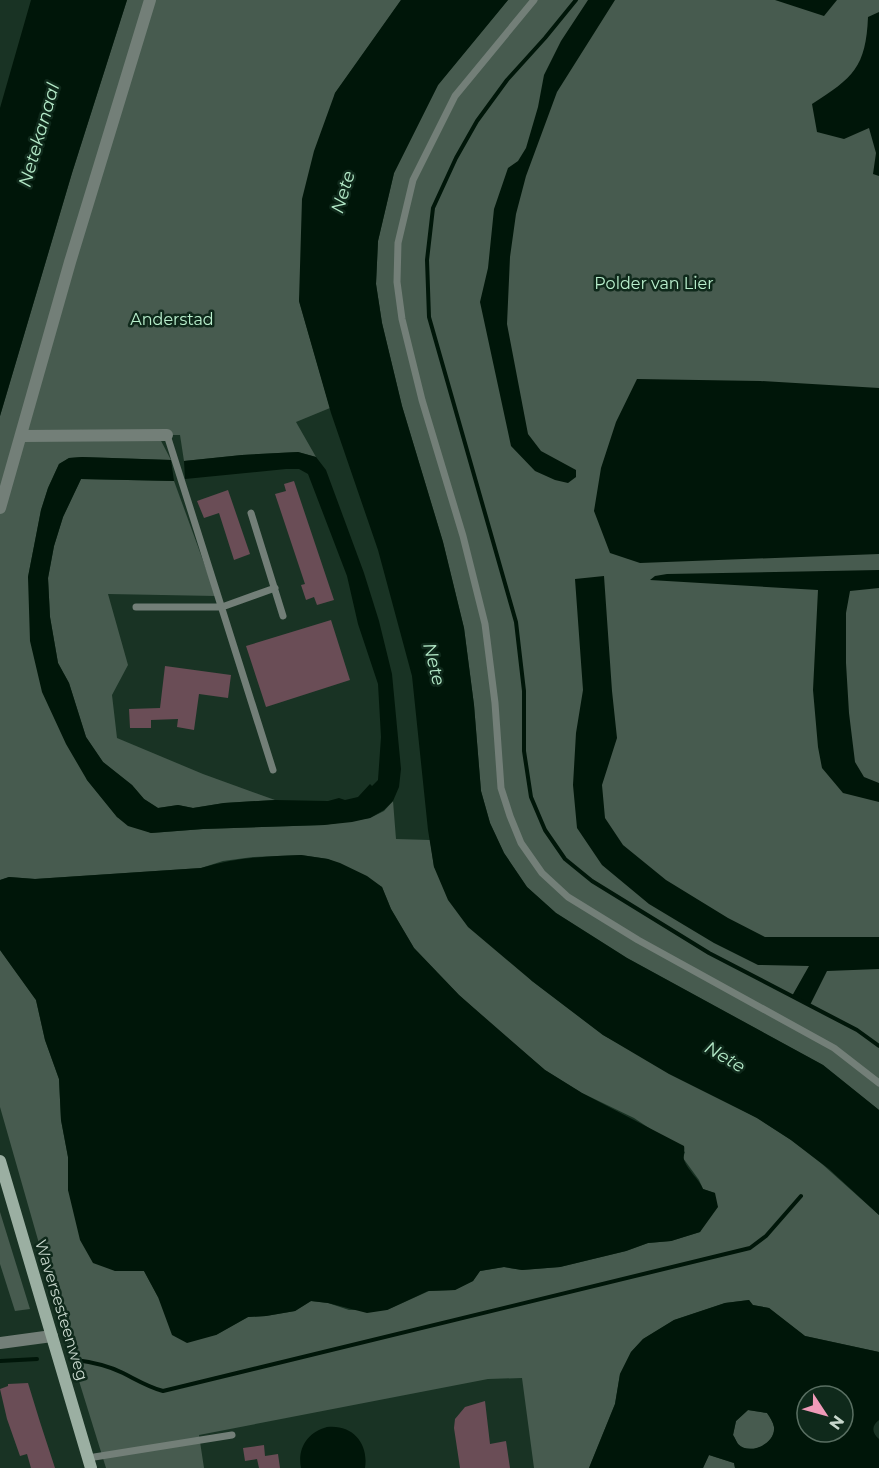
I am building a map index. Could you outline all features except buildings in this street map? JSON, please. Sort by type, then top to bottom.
[{"type":"main road","name":"Waversesteenweg","points":[[0,1161],[90,1463]]},
{"type":"street","points":[[0,508],[70,262],[150,0]]},
{"type":"street","points":[[22,436],[167,435]]},
{"type":"street","points":[[0,1343],[52,1336]]},
{"type":"lane","points":[[534,0],[456,96],[413,180],[398,243],[397,282],[402,319],[422,400],[463,536],[485,624],[495,703],[501,788],[521,843],[542,873],[568,897],[638,940],[834,1048],[879,1083]]},
{"type":"lane","points":[[167,435],[273,770]]},
{"type":"lane","points":[[251,513],[284,616]]},
{"type":"lane","points":[[136,607],[222,607],[275,588]]},
{"type":"lane","points":[[90,1463],[232,1435]]},
{"type":"green space","name":"Anderstad","points":[[127,0],[401,0],[335,93],[299,301],[330,408],[296,422],[316,457],[298,452],[184,461],[180,435],[158,435],[171,460],[69,458],[59,464],[48,488],[41,510],[28,577],[87,780],[117,817],[151,833],[324,825],[370,818],[384,811],[393,801],[396,839],[430,840],[434,867],[532,981],[603,1035],[757,1118],[791,1140],[822,1164],[879,1215],[879,1352],[805,1336],[769,1308],[752,1305],[749,1300],[725,1303],[674,1320],[643,1339],[631,1352],[620,1374],[615,1404],[589,1468],[534,1468],[522,1378],[488,1379],[199,1435],[204,1468],[106,1468],[70,1352],[0,1107],[0,950],[36,1000],[45,1040],[59,1079],[61,1120],[68,1157],[68,1190],[115,1271],[144,1271],[158,1297],[216,1335],[248,1317],[295,1311],[311,1301],[328,1303],[349,1310],[387,1310],[429,1291],[455,1290],[473,1281],[480,1271],[504,1267],[522,1270],[560,1267],[626,1251],[648,1243],[671,1241],[700,1232],[715,1193],[703,1189],[683,1158],[685,1152],[634,1118],[582,1093],[545,1070],[494,1027],[459,995],[414,948],[391,909],[382,887],[328,859],[301,855],[253,857],[223,861],[201,868],[35,879],[9,877],[0,880],[0,416],[72,173]]},
{"type":"green space","name":"Polder van Lier","points":[[508,0],[879,0],[879,1110],[823,1065],[627,958],[556,913],[527,887],[504,853],[490,823],[481,791],[474,705],[464,628],[443,542],[402,406],[382,323],[376,284],[378,241],[394,173],[438,85]]},
{"type":"green space","points":[[81,479],[174,481],[216,596],[108,594],[128,665],[112,695],[117,738],[203,774],[275,800],[224,803],[193,808],[178,805],[158,808],[144,799],[132,785],[103,762],[86,737],[69,683],[58,663],[50,617],[48,578],[54,546],[63,517]]},
{"type":"green space","points":[[0,1212],[30,1309],[15,1311],[0,1264]]},
{"type":"green space","points":[[748,1410],[767,1413],[774,1427],[774,1433],[767,1443],[749,1449],[738,1444],[733,1435],[736,1421]]},
{"type":"green space","points":[[709,1455],[734,1463],[735,1468],[703,1468]]},
{"type":"water","name":"Netekanaal","points":[[31,0],[127,0],[72,173],[0,416],[0,108]]},
{"type":"water","name":"Nete","points":[[401,0],[508,0],[438,85],[394,173],[378,241],[376,284],[382,323],[402,406],[443,542],[464,628],[474,705],[481,791],[490,823],[504,853],[527,887],[556,913],[627,958],[823,1065],[879,1110],[879,1215],[829,1169],[791,1140],[757,1118],[669,1074],[603,1035],[532,981],[468,927],[448,900],[434,867],[412,676],[378,550],[331,413],[299,301],[302,199],[314,151],[335,93]]},
{"type":"water","points":[[588,0],[615,0],[557,92],[526,176],[516,214],[510,257],[507,324],[528,434],[541,451],[576,470],[576,477],[568,483],[535,471],[511,446],[480,302],[488,268],[494,209],[508,168],[518,161],[526,148],[538,107],[544,75],[561,41]]},
{"type":"water","points":[[775,0],[837,0],[824,16]]},
{"type":"water","points":[[879,12],[879,176],[873,174],[876,153],[869,128],[844,139],[817,132],[812,104],[838,86],[855,70],[864,48],[868,17]]},
{"type":"water","points":[[637,379],[760,381],[879,388],[879,554],[640,563],[610,553],[594,511],[601,468],[616,422]]},
{"type":"water","points":[[298,452],[316,457],[326,470],[379,621],[392,674],[401,769],[399,787],[393,801],[384,810],[370,818],[324,825],[151,833],[128,826],[117,817],[87,780],[66,744],[42,692],[30,641],[28,577],[41,510],[48,488],[59,464],[69,458],[171,460],[174,481],[81,479],[63,517],[54,546],[48,578],[50,617],[58,663],[69,683],[86,737],[103,762],[132,785],[144,799],[158,808],[178,805],[193,808],[224,803],[275,800],[328,801],[339,798],[345,800],[358,797],[370,784],[372,786],[378,780],[381,737],[378,684],[358,624],[347,576],[308,474],[299,469],[286,469],[185,479],[184,461]]},
{"type":"water","points":[[879,570],[879,588],[850,591],[846,613],[846,663],[855,762],[864,777],[879,783],[879,802],[843,793],[822,768],[813,690],[818,590],[650,580],[655,576],[667,574]]},
{"type":"water","points":[[604,576],[617,738],[602,785],[605,818],[623,845],[666,880],[728,918],[765,937],[879,937],[879,969],[827,971],[810,1005],[792,996],[809,966],[758,965],[714,943],[649,904],[602,865],[577,828],[573,785],[576,733],[583,690],[575,579]]},
{"type":"water","points":[[301,855],[340,863],[367,876],[382,887],[391,909],[414,948],[459,995],[545,1070],[582,1093],[684,1146],[686,1164],[703,1189],[715,1193],[718,1207],[700,1232],[671,1241],[648,1243],[626,1251],[560,1267],[522,1270],[504,1267],[480,1271],[473,1281],[455,1290],[428,1291],[387,1310],[367,1313],[311,1301],[295,1311],[248,1317],[216,1335],[187,1343],[172,1335],[158,1297],[144,1271],[115,1271],[93,1263],[80,1240],[68,1190],[68,1157],[61,1120],[59,1079],[45,1040],[36,1000],[0,950],[0,880],[9,877],[35,879],[201,868],[251,858]]},
{"type":"water","points":[[749,1300],[753,1305],[769,1308],[805,1336],[879,1352],[879,1420],[873,1429],[879,1439],[879,1468],[735,1468],[734,1463],[709,1455],[703,1468],[589,1468],[615,1404],[620,1374],[631,1352],[643,1339],[674,1320],[725,1303]],"holes":[[[748,1410],[767,1413],[774,1427],[771,1439],[761,1446],[749,1449],[738,1444],[733,1435],[736,1421]]]},
{"type":"water","points":[[327,1427],[344,1429],[357,1437],[364,1451],[365,1468],[301,1468],[301,1454],[305,1442],[314,1433]]},
{"type":"waterway","points":[[576,0],[507,80],[477,121],[456,158],[433,208],[427,260],[429,317],[516,622],[524,691],[524,751],[531,797],[545,830],[565,859],[592,881],[709,953],[857,1030],[879,1046]]},
{"type":"waterway","points":[[76,1360],[112,1368],[163,1391],[750,1248],[766,1236],[801,1196]]},
{"type":"waterway","points":[[0,1361],[37,1359]]}]
